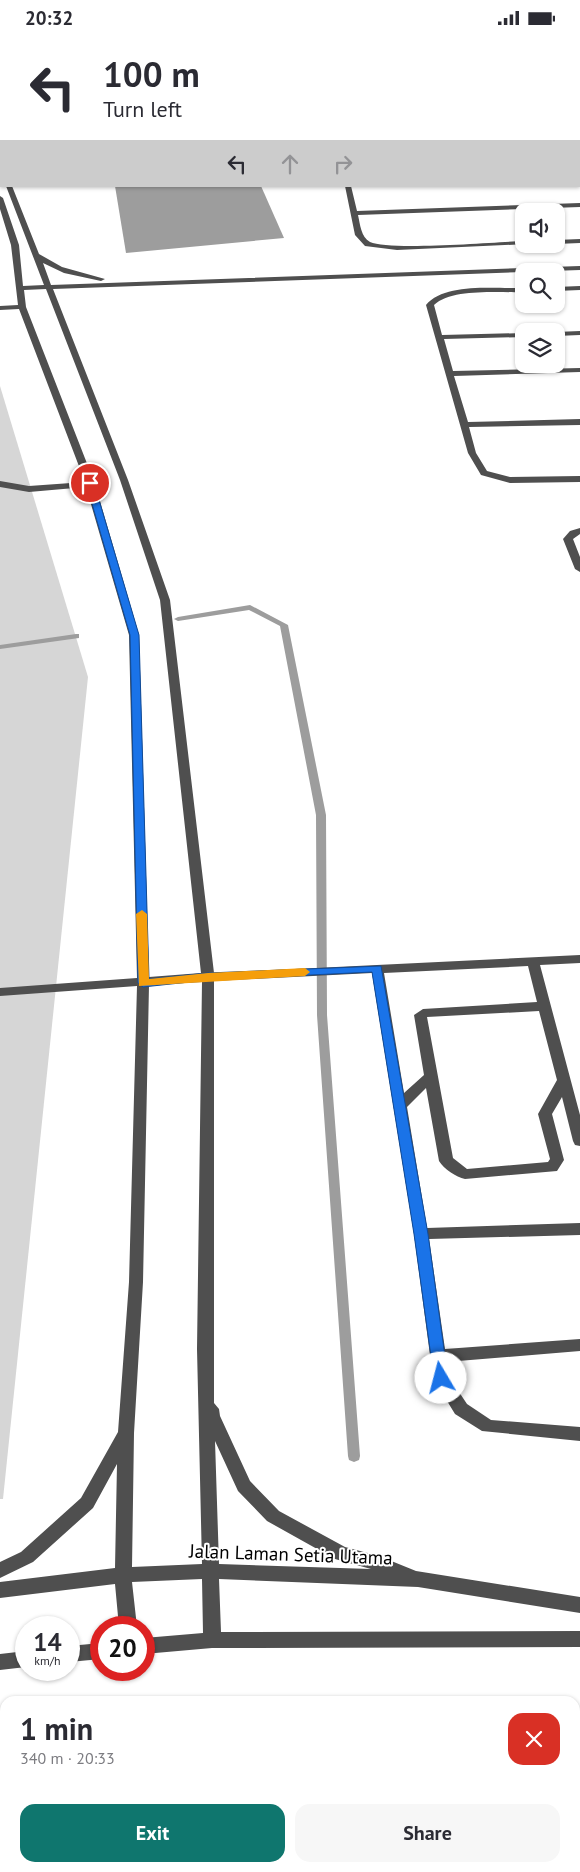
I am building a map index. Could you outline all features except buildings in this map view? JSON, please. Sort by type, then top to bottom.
[{"type":"street","points":[[10,187],[34,254],[50,287],[124,480],[165,600],[208,977],[205,1349],[212,1640]]},
{"type":"street","points":[[348,187],[359,235],[368,244],[397,248],[515,243]]},
{"type":"street","points":[[0,198],[15,245],[22,307],[90,483],[134,635],[143,983],[136,1282],[126,1433],[123,1575],[127,1616]]},
{"type":"street","points":[[354,213],[580,205]]},
{"type":"street","points":[[565,242],[580,241]]},
{"type":"street","points":[[34,254],[55,268],[73,275],[152,283]]},
{"type":"street","points":[[20,288],[580,268]]},
{"type":"street","points":[[565,289],[580,288]]},
{"type":"street","points":[[515,290],[455,292],[438,297],[430,305],[472,453],[484,473],[510,480],[546,481],[580,479]]},
{"type":"street","points":[[0,308],[22,307]]},
{"type":"street","points":[[565,334],[580,333]]},
{"type":"street","points":[[439,337],[515,335]]},
{"type":"street","points":[[451,374],[580,370]]},
{"type":"street","points":[[464,425],[580,422]]},
{"type":"street","points":[[0,484],[29,489],[90,483]]},
{"type":"street","points":[[580,531],[573,533],[568,539],[580,569]]},
{"type":"street","points":[[0,992],[208,977],[580,959]]},
{"type":"street","points":[[533,962],[580,1141]]},
{"type":"street","points":[[377,968],[421,1234],[441,1378],[461,1409],[488,1426],[580,1434]]},
{"type":"street","points":[[544,1006],[423,1013],[420,1015],[446,1161],[465,1173],[552,1167],[557,1160],[544,1114],[564,1080]]},
{"type":"street","points":[[399,1105],[431,1076]]},
{"type":"street","points":[[421,1234],[580,1229]]},
{"type":"street","points":[[438,1356],[580,1345]]},
{"type":"street","points":[[205,1349],[212,1416],[244,1486],[273,1516],[341,1554],[379,1563],[418,1579]]},
{"type":"street","points":[[0,1570],[27,1557],[87,1503],[126,1433]]},
{"type":"street","name":"Jalan Laman Setia Utama","points":[[0,1590],[123,1575],[209,1571],[418,1579],[580,1605]]},
{"type":"street","points":[[155,1645],[212,1640],[580,1639]]},
{"type":"street","points":[[0,1662],[15,1660]]},
{"type":"shaded area","points":[[115,187],[261,187],[284,238],[126,253]]},
{"type":"shaded area","points":[[0,386],[88,677],[3,1499],[0,1499]]},
{"type":"waterway","points":[[178,619],[250,607],[284,625],[321,815],[322,1015],[354,1456]]},
{"type":"waterway","points":[[0,647],[76,636]]},
{"type":"slow traffic","points":[[142,914],[143,983],[208,977],[305,972]]},
{"type":"route","points":[[90,483],[134,635],[143,983],[208,977],[377,968],[421,1234],[441,1378]]}]
